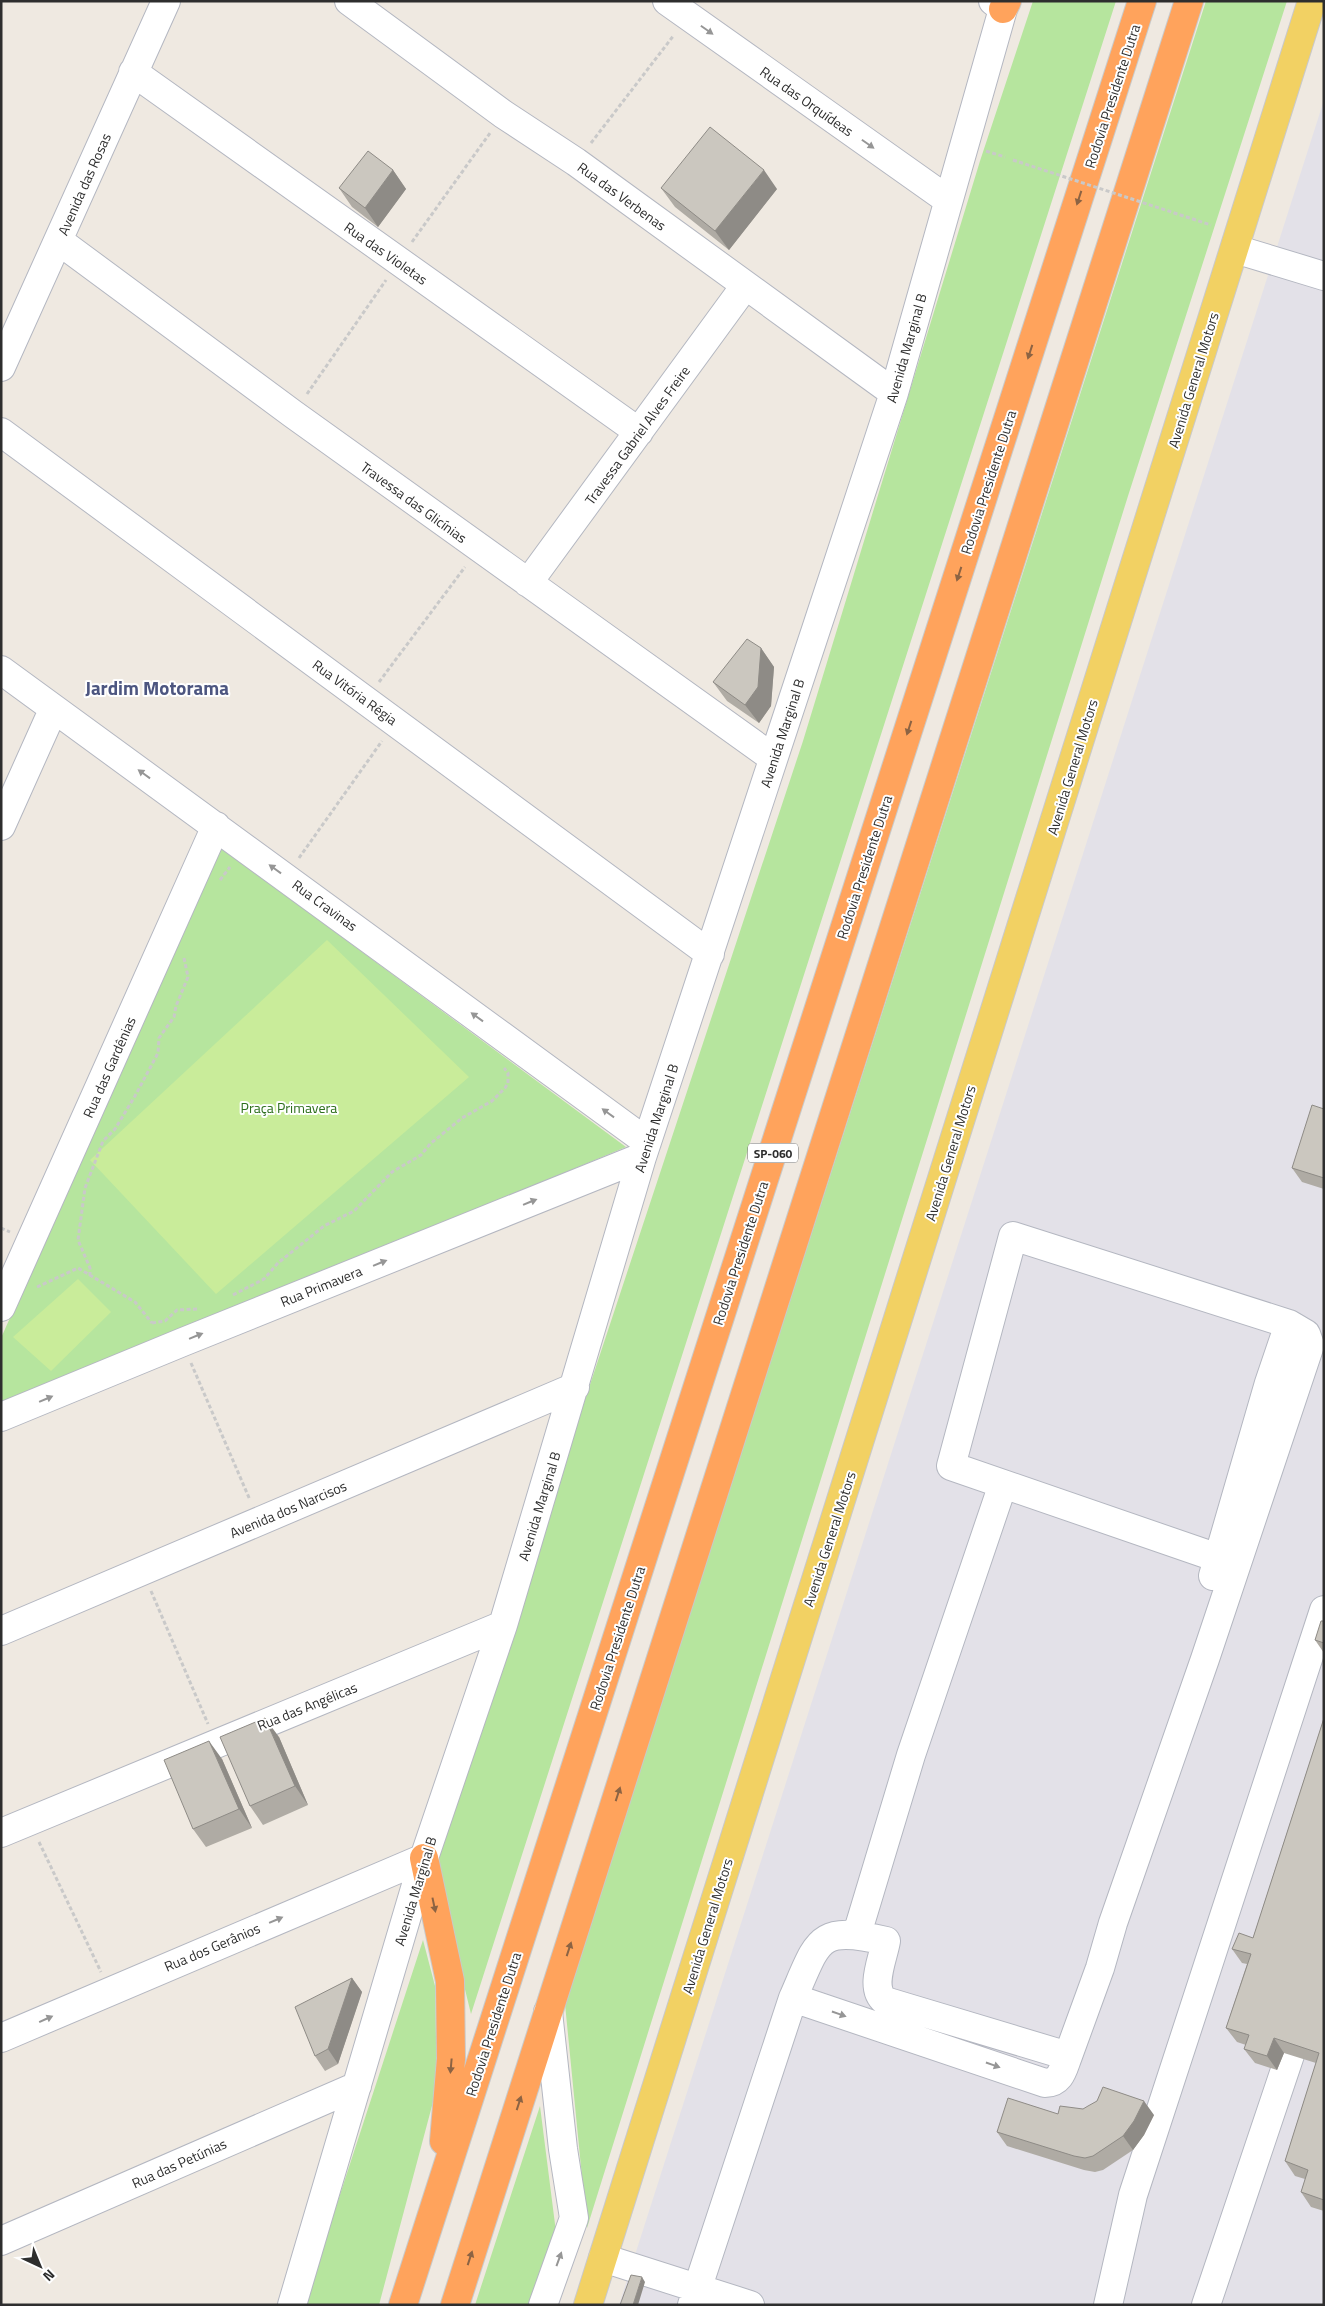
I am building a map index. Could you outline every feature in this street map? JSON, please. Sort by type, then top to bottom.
[{"type":"highway","name":"Rodovia Presidente Dutra","points":[[404,2305],[438,2193],[1142,1]]},
{"type":"highway","name":"SP-060","points":[[456,2305],[1189,1]]},
{"type":"highway","points":[[424,1858],[450,1981],[451,2059],[438,2193]]},
{"type":"main road","name":"Avenida General Motors","points":[[588,2305],[1235,250],[1315,10]]},
{"type":"street","name":"Avenida das Rosas","points":[[1,367],[166,1]]},
{"type":"street","name":"Rua das Verbenas","points":[[348,1],[503,114],[576,162],[894,393]]},
{"type":"street","name":"Avenida Marginal B","points":[[292,2305],[424,1858],[503,1625],[576,1387],[645,1150],[894,393],[1001,4]]},
{"type":"street","name":"Rua das Orquídeas","points":[[678,9],[948,200]]},
{"type":"street","name":"Rua das Violetas","points":[[133,72],[639,432]]},
{"type":"street","name":"Travessa das Glicínias","points":[[58,240],[301,420],[773,758]]},
{"type":"street","points":[[1235,250],[1324,276]]},
{"type":"street","name":"Travessa Gabriel Alves Freire","points":[[528,583],[745,286]]},
{"type":"street","name":"Rua Vitória Régia","points":[[1,432],[710,954]]},
{"type":"street","name":"Rua Cravinas","points":[[1,670],[285,876],[645,1150]]},
{"type":"street","points":[[1,826],[54,710]]},
{"type":"street","name":"Rua das Gardênias","points":[[1,1308],[216,826]]},
{"type":"street","name":"Rua Primavera","points":[[1,1418],[645,1150]]},
{"type":"street","points":[[793,1998],[1045,2083],[1053,2083],[1058,2080],[1100,1968],[1113,1923],[1205,1659],[1310,1345],[1306,1334],[1289,1324],[1013,1236],[951,1466],[1218,1558]]},
{"type":"street","points":[[1205,1659],[1191,1644],[1269,1383],[1289,1324]]},
{"type":"street","name":"Avenida dos Narcisos","points":[[1,1631],[576,1387]]},
{"type":"street","points":[[857,1934],[911,1755],[1003,1484]]},
{"type":"street","points":[[1108,2305],[1133,2195],[1324,1610]]},
{"type":"street","name":"Rua das Angélicas","points":[[1,1834],[503,1625]]},
{"type":"street","name":"Rua dos Gerânios","points":[[1,2038],[424,1858]]},
{"type":"street","points":[[695,2296],[793,1998],[814,1950],[833,1934],[857,1934],[886,1941],[876,1988],[879,1996],[886,2001],[1068,2056]]},
{"type":"street","points":[[543,2305],[574,2218],[563,2148],[548,2012]]},
{"type":"street","points":[[1206,2305],[1290,2055]]},
{"type":"street","name":"Rua das Petúnias","points":[[1,2241],[356,2086]]},
{"type":"street","points":[[603,2258],[695,2296],[750,2305]]},
{"type":"path","points":[[576,162],[678,9]]},
{"type":"path","points":[[978,148],[1005,157]]},
{"type":"path","points":[[1013,160],[1211,225]]},
{"type":"path","points":[[365,700],[479,548]]},
{"type":"path","points":[[285,876],[396,722]]},
{"type":"path","points":[[215,887],[228,868],[233,866]]},
{"type":"path","points":[[90,1276],[90,1268],[78,1240],[85,1188],[104,1141],[114,1129],[134,1096],[158,1053],[159,1038],[174,1017],[176,1006],[188,977],[184,960],[185,950]]},
{"type":"path","points":[[230,1297],[264,1279],[278,1263],[324,1226],[354,1211],[392,1172],[421,1155],[430,1144],[462,1118],[492,1101],[508,1083],[508,1073],[501,1065]]},
{"type":"path","points":[[36,1288],[78,1268],[135,1302],[152,1323],[183,1342],[259,1521]]},
{"type":"path","points":[[152,1323],[165,1321],[177,1310],[196,1310],[204,1306]]},
{"type":"path","points":[[142,1570],[216,1743]]},
{"type":"path","points":[[29,1821],[110,1991]]},
{"type":"shaded area","points":[[1324,100],[1324,2305],[619,2305]]},
{"type":"green space","points":[[1033,1],[1116,1],[471,2014],[442,1895],[436,1850],[803,741],[980,161]]},
{"type":"green space","points":[[1206,1],[1287,1],[1128,496],[587,2228],[565,2004]]},
{"type":"green space","name":"Praça Primavera","points":[[220,847],[626,1147],[1,1409],[1,1338]]},
{"type":"green space","points":[[327,940],[469,1077],[216,1294],[90,1160]]},
{"type":"green space","points":[[78,1279],[111,1312],[51,1371],[13,1337]]},
{"type":"green space","points":[[423,1940],[435,1986],[437,2087],[379,2305],[304,2305]]},
{"type":"green space","points":[[540,2106],[556,2232],[532,2305],[475,2305]]},
{"type":"building","points":[[710,127],[764,170],[715,231],[661,188]]},
{"type":"building","points":[[368,151],[393,170],[365,208],[339,188]]},
{"type":"building","points":[[747,639],[761,648],[758,687],[745,705],[713,682]]},
{"type":"building","points":[[1312,1105],[1324,1109],[1324,1178],[1292,1168]]},
{"type":"building","points":[[1321,1621],[1324,1621],[1324,1643],[1315,1640]]},
{"type":"building","points":[[265,1718],[295,1786],[250,1806],[220,1737]]},
{"type":"building","points":[[1324,1718],[1324,2200],[1301,2192],[1308,2170],[1285,2161],[1319,2053],[1274,2038],[1267,2056],[1244,2049],[1249,2035],[1226,2028],[1251,1954],[1232,1949],[1239,1933],[1253,1938]]},
{"type":"building","points":[[209,1741],[239,1809],[193,1829],[164,1760]]},
{"type":"building","points":[[352,1978],[328,2049],[315,2056],[295,2007]]},
{"type":"building","points":[[1103,2087],[1144,2101],[1134,2121],[1123,2136],[1093,2156],[1085,2158],[1074,2156],[997,2132],[1008,2098],[1058,2114],[1060,2106],[1083,2109],[1097,2101]]},
{"type":"building","points":[[631,2275],[642,2277],[633,2305],[620,2305]]},
{"type":"district","name":"Jardim Motorama","points":[[157,687]]}]
